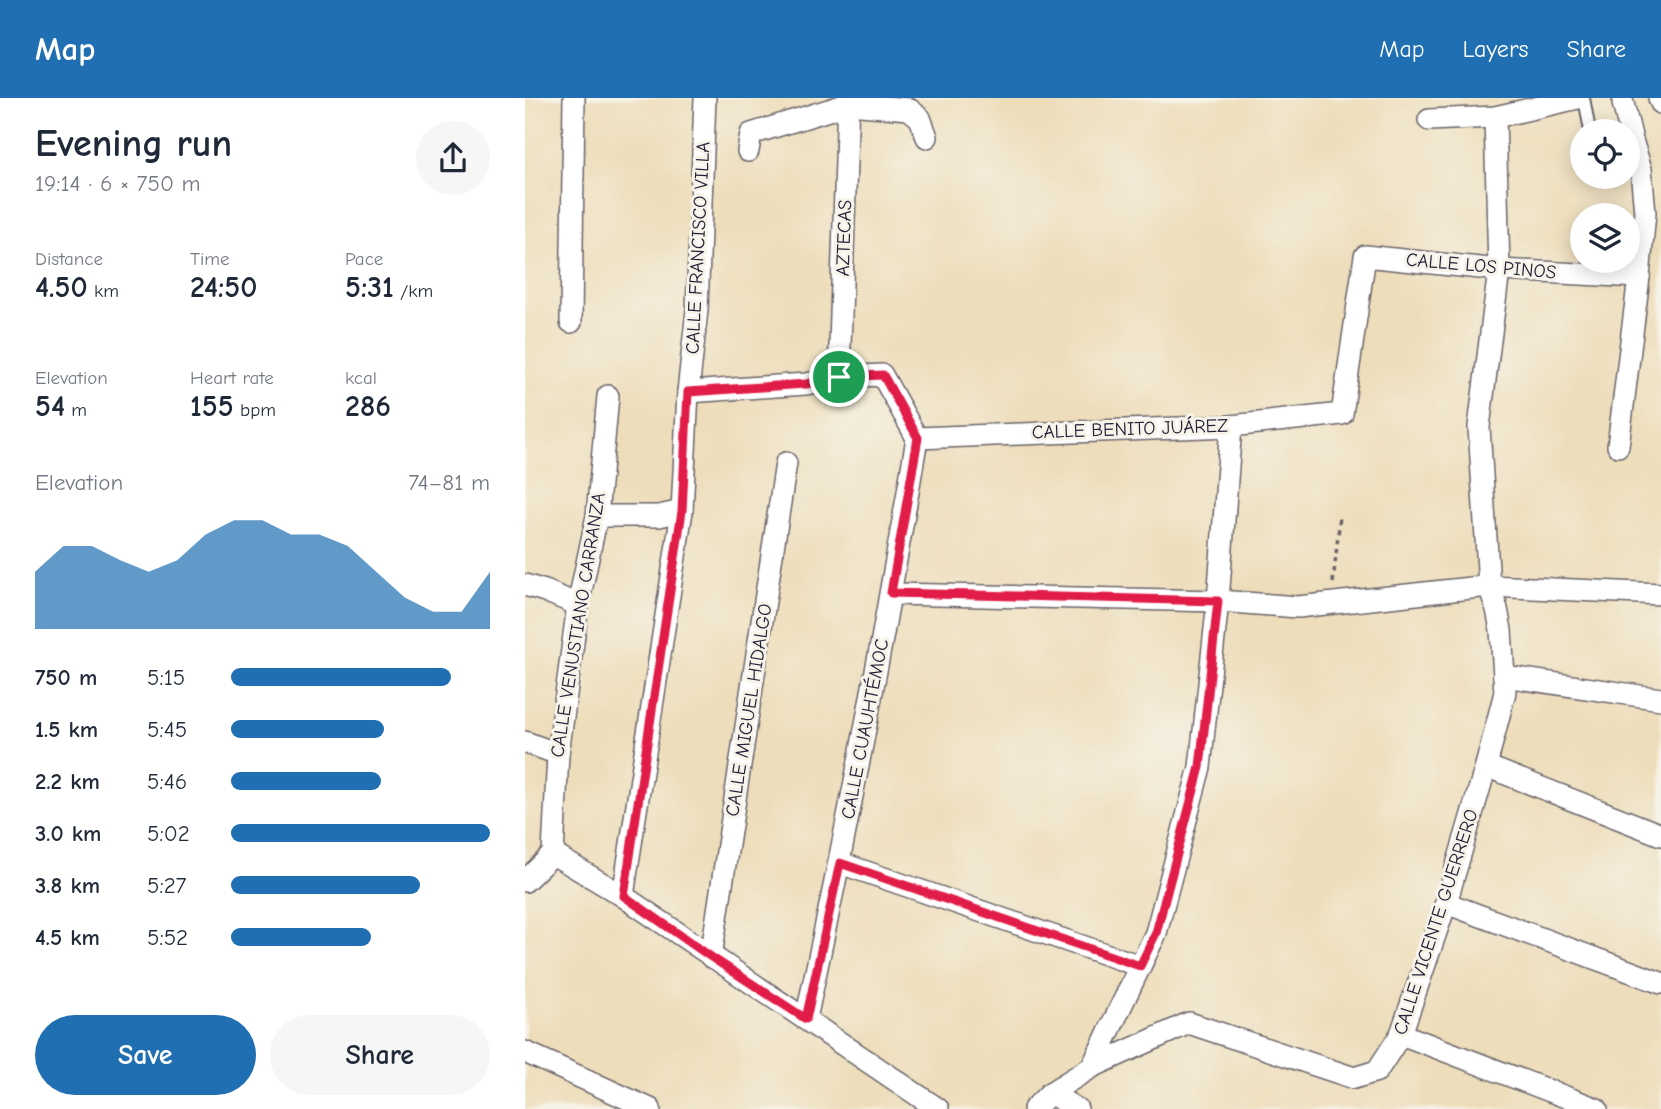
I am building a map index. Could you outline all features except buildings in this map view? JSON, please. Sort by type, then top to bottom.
[{"type":"street","points":[[571,322],[574,98]]},
{"type":"street","name":"CALLE FRANCISCO VILLA","points":[[624,896],[682,511],[688,392],[697,310],[705,98]]},
{"type":"street","points":[[1429,120],[1495,117],[1578,98]]},
{"type":"street","points":[[1659,98],[1661,103]]},
{"type":"street","points":[[748,151],[751,134],[848,101],[909,109],[920,118],[927,137]]},
{"type":"street","name":"AZTECAS","points":[[839,377],[848,101]]},
{"type":"street","points":[[1618,446],[1645,213],[1640,169],[1623,103]]},
{"type":"street","name":"CALLE VICENTE GUERRERO","points":[[1034,1109],[1050,1093],[1091,1067],[1189,1024],[1355,1078],[1377,1072],[1401,1034],[1445,902],[1505,692],[1501,630],[1489,586],[1479,428],[1499,270],[1495,117]]},
{"type":"street","name":"CALLE LOS PINOS","points":[[1342,414],[1365,256],[1499,270],[1639,277]]},
{"type":"street","points":[[688,392],[806,384],[839,377],[883,375],[918,438]]},
{"type":"street","name":"CALLE VENUSTIANO CARRANZA","points":[[553,854],[558,754],[578,605],[597,516],[608,396]]},
{"type":"street","name":"CALLE BENITO JUÁREZ","points":[[918,438],[1231,426],[1342,414]]},
{"type":"street","points":[[1091,1067],[1156,933],[1200,767],[1218,601],[1231,426]]},
{"type":"street","name":"CALLE CUAUHTÉMOC","points":[[806,1019],[840,863],[918,438]]},
{"type":"street","name":"CALLE MIGUEL HIDALGO","points":[[711,957],[786,463]]},
{"type":"street","points":[[597,516],[659,516],[682,511]]},
{"type":"street","points":[[525,585],[578,605]]},
{"type":"street","points":[[891,593],[1218,601],[1298,607],[1489,586],[1661,594]]},
{"type":"street","points":[[1504,676],[1661,699]]},
{"type":"street","points":[[525,743],[558,754]]},
{"type":"street","points":[[1486,766],[1661,835]]},
{"type":"street","points":[[525,881],[553,854],[624,896],[938,1109]]},
{"type":"street","points":[[840,863],[1140,966]]},
{"type":"street","points":[[1445,902],[1661,983]]},
{"type":"street","points":[[1401,1034],[1597,1109]]},
{"type":"street","points":[[525,1052],[650,1109]]},
{"type":"street","points":[[1050,1093],[1077,1109]]},
{"type":"lane","points":[[1584,98],[1588,119]]},
{"type":"path","points":[[1331,603],[1340,516]]},
{"type":"route","points":[[883,375],[918,438],[891,593],[1218,601],[1200,767],[1156,933],[1140,966],[840,863],[806,1019],[624,896],[682,511],[688,392],[806,384],[839,377],[883,375]]}]
